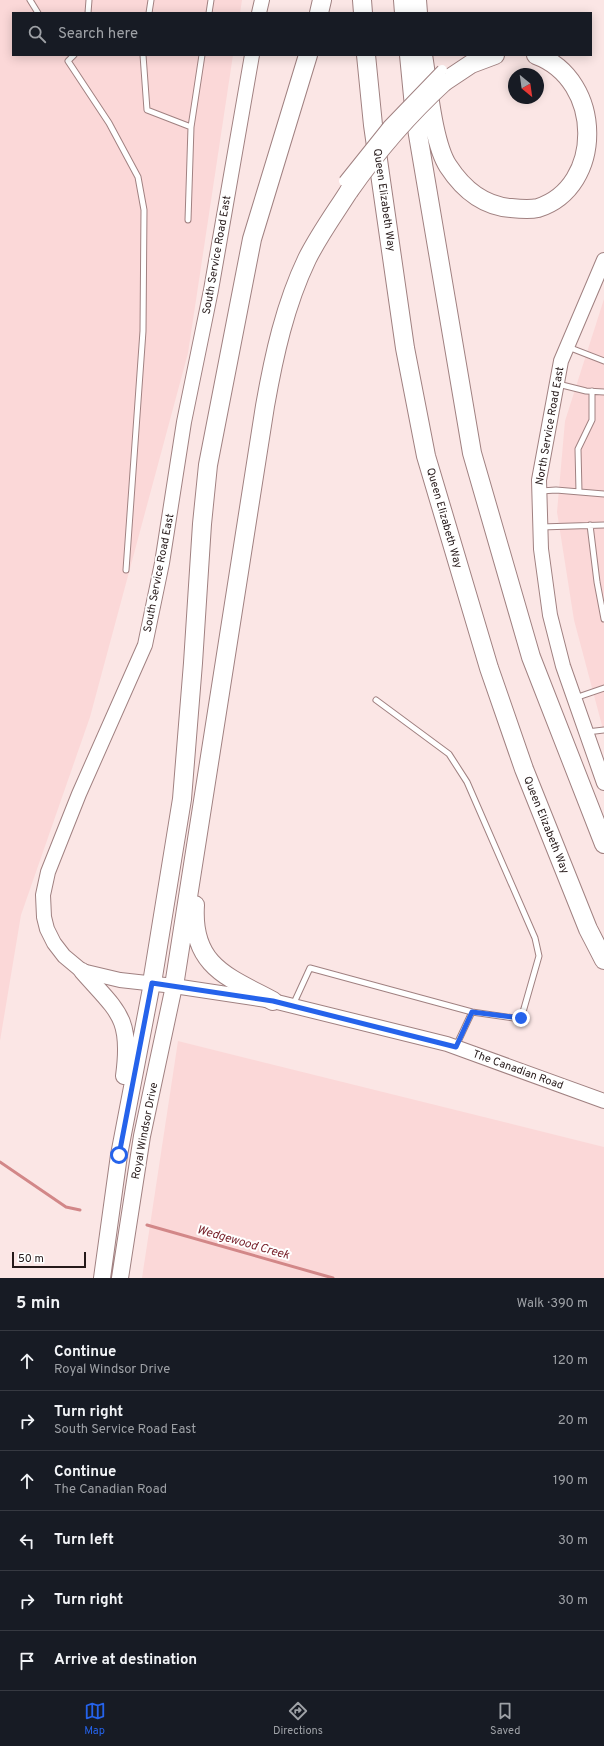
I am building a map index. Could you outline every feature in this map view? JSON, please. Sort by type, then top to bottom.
[{"type":"highway","points":[[319,12],[322,0]]},
{"type":"highway","points":[[362,0],[363,12]]},
{"type":"highway","points":[[403,0],[404,12]]},
{"type":"highway","points":[[417,0],[418,12]]},
{"type":"highway","points":[[152,983],[182,799],[193,670],[202,524],[208,465],[252,238],[308,56]]},
{"type":"highway","name":"Queen Elizabeth Way","points":[[366,56],[373,125],[405,348],[426,456],[489,668],[522,762],[588,929],[604,960]]},
{"type":"highway","points":[[409,56],[415,117],[472,453],[531,657],[604,844]]},
{"type":"highway","points":[[423,56],[436,135],[447,166],[466,188],[484,202],[494,206],[522,210],[537,208],[547,204],[566,193],[574,185],[591,157],[595,136],[591,109],[580,84],[560,66],[538,56]]},
{"type":"highway","points":[[174,986],[265,406],[276,345],[296,284],[346,186],[373,158],[443,76],[492,56]]},
{"type":"highway","points":[[196,851],[198,876],[194,925],[198,942],[209,961],[226,976],[273,1001]]},
{"type":"main road","points":[[82,971],[115,1007],[124,1026],[127,1057],[115,1140],[119,1155]]},
{"type":"main road","name":"Royal Windsor Drive","points":[[102,1278],[119,1155],[152,983]]},
{"type":"main road","name":"Royal Windsor Drive","points":[[120,1278],[142,1136],[174,986]]},
{"type":"street","name":"South Service Road East","points":[[174,986],[120,980],[82,971],[64,956],[54,943],[44,917],[43,895],[48,872],[79,794],[145,645],[162,563],[184,422],[211,290],[252,56]]},
{"type":"street","name":"North Service Road East","points":[[604,260],[561,361],[539,480],[541,549],[550,615],[563,666],[604,783]]},
{"type":"street","name":"The Canadian Road","points":[[174,986],[273,1001],[456,1047],[604,1101]]},
{"type":"lane","points":[[30,0],[37,12]]},
{"type":"lane","points":[[88,12],[89,0]]},
{"type":"lane","points":[[149,12],[151,0]]},
{"type":"lane","points":[[209,12],[210,0]]},
{"type":"lane","points":[[66,56],[109,123],[138,177],[144,210],[143,331],[126,570]]},
{"type":"lane","points":[[68,61],[73,56]]},
{"type":"lane","points":[[143,56],[147,110],[191,128]]},
{"type":"lane","points":[[188,220],[191,128],[202,56]]},
{"type":"lane","points":[[567,347],[604,360]]},
{"type":"lane","points":[[557,384],[604,392]]},
{"type":"lane","points":[[579,492],[578,449],[592,420],[592,391]]},
{"type":"lane","points":[[540,491],[556,490],[604,494]]},
{"type":"lane","points":[[590,525],[597,582],[604,619]]},
{"type":"lane","points":[[541,527],[604,525]]},
{"type":"lane","points":[[574,698],[604,688]]},
{"type":"lane","points":[[293,1006],[310,968],[472,1012],[521,1018],[539,956],[535,938],[467,782],[449,754],[376,700]]},
{"type":"lane","points":[[586,733],[604,730]]},
{"type":"lane","points":[[456,1047],[472,1012]]},
{"type":"shaded area","points":[[0,0],[242,0],[240,12],[12,12],[12,56],[233,56],[188,353],[90,717],[21,915],[0,1041]]},
{"type":"shaded area","points":[[604,299],[604,733],[574,620],[557,512],[565,421]]},
{"type":"shaded area","points":[[178,1041],[604,1147],[604,1278],[142,1278]]},
{"type":"waterway","name":"Wedgewood Creek","points":[[0,1162],[66,1207],[80,1210]]},
{"type":"waterway","name":"Wedgewood Creek","points":[[147,1225],[333,1278]]},
{"type":"route","points":[[119,1155],[152,983],[273,1001],[456,1047],[472,1012],[521,1018]]}]
